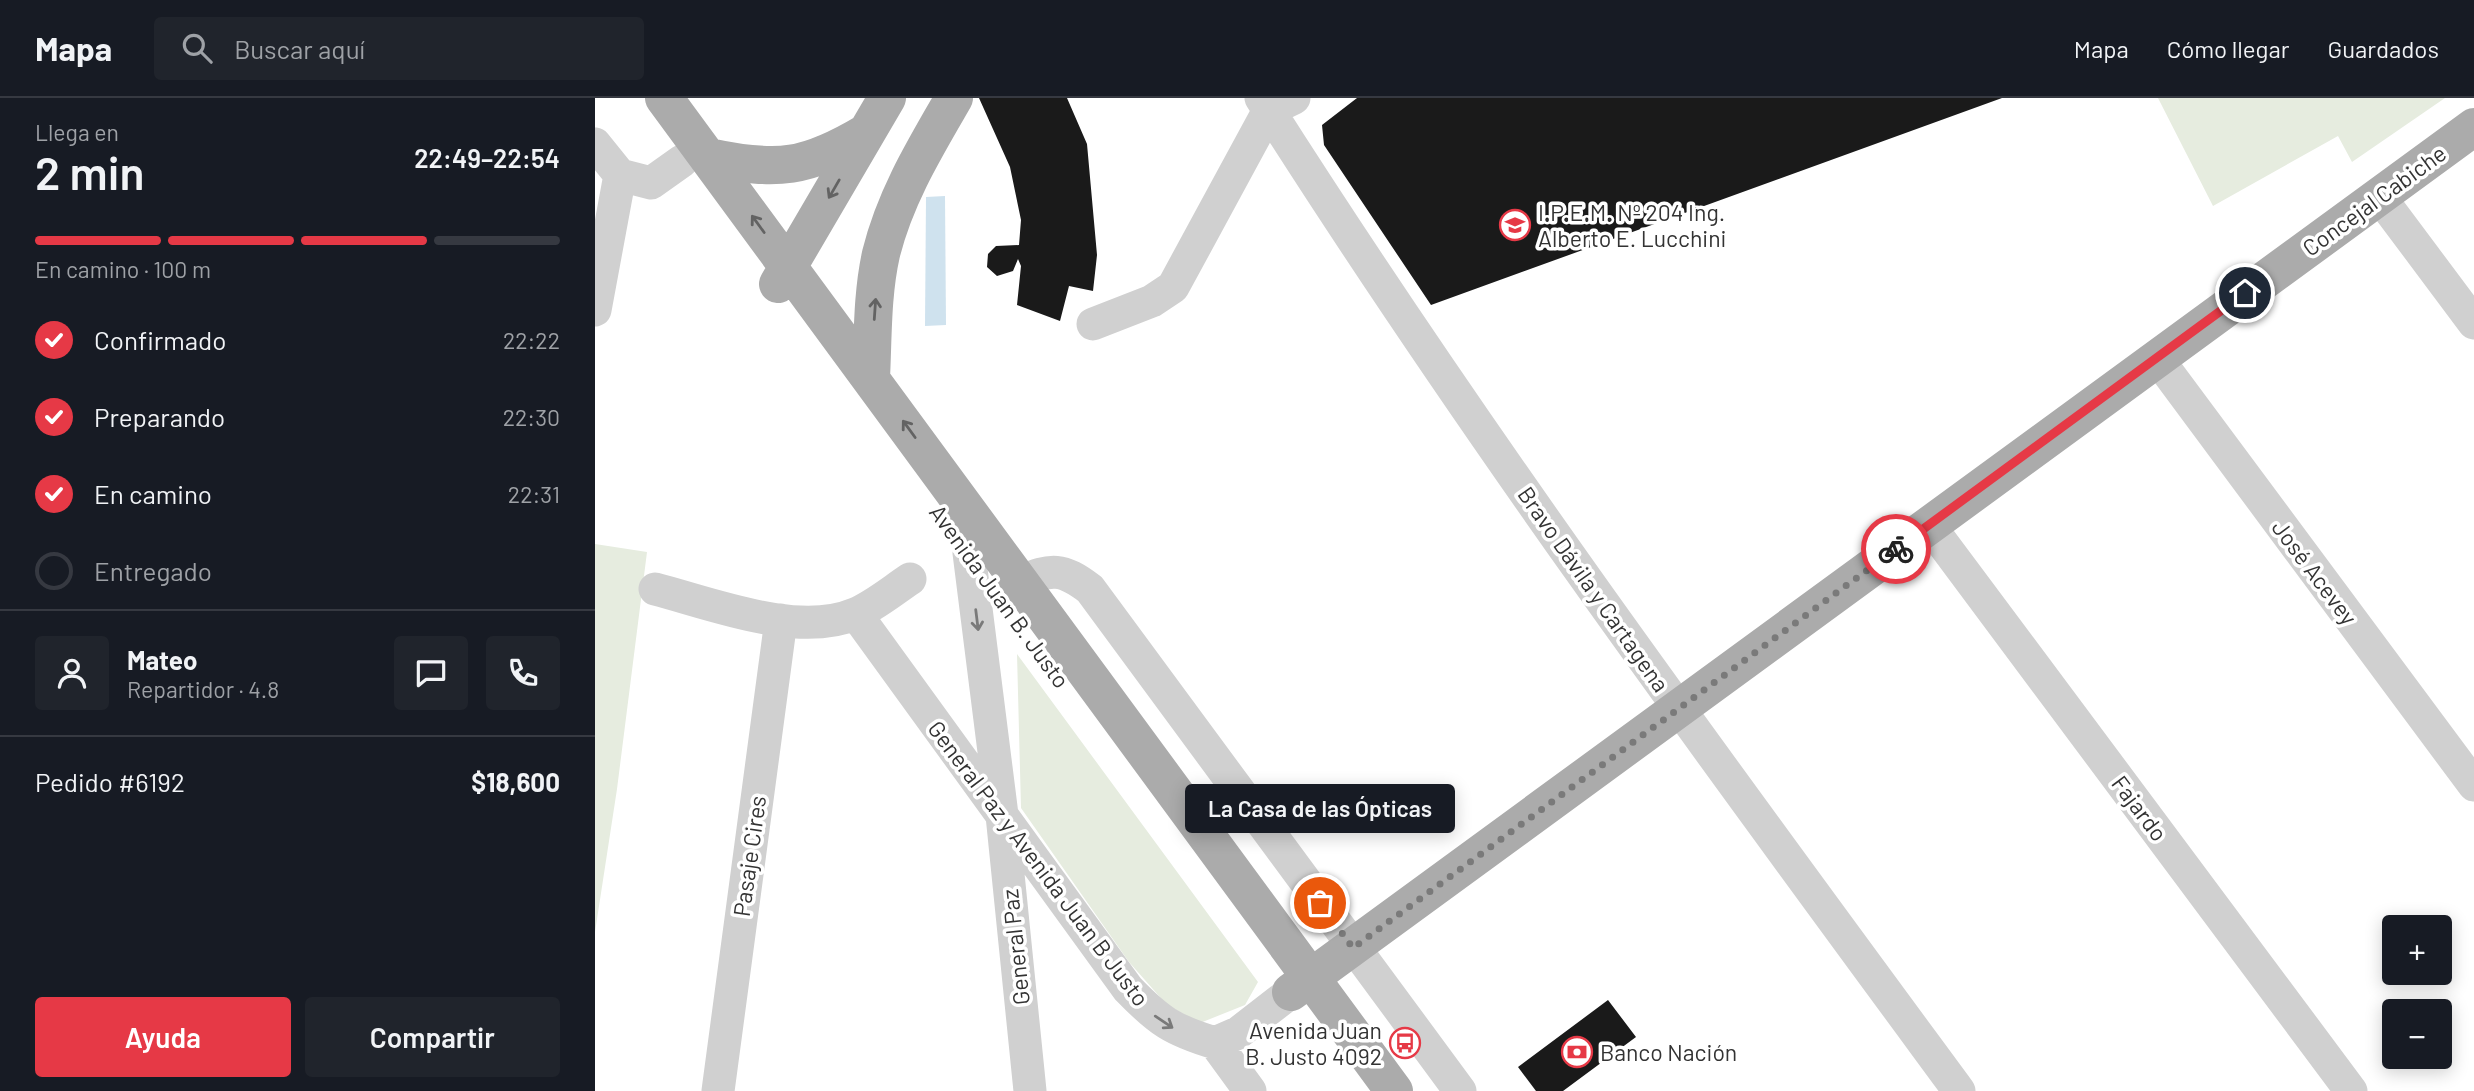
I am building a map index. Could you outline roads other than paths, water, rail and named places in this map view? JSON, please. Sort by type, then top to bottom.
[{"type":"main road","name":"Avenida Juan B. Justo","points":[[641,98],[648,115],[695,159]]},
{"type":"main road","name":"Avenida Juan B. Justo","points":[[664,98],[695,159],[782,278],[969,553],[1301,985],[1394,1091]]},
{"type":"main road","points":[[782,278],[887,98]]},
{"type":"main road","points":[[871,378],[880,257],[890,224],[919,159],[954,98]]},
{"type":"main road","name":"Concejal Cabiche","points":[[1301,985],[2474,127]]},
{"type":"main road","points":[[695,159],[775,166],[801,163],[831,154],[869,131]]},
{"type":"main road","name":"Avenida Juan B. Justo","points":[[782,278],[871,378],[1020,582],[1301,985],[1364,1091]]},
{"type":"street","points":[[1093,324],[1152,301],[1173,287],[1275,102]]},
{"type":"street","name":"Bravo Dávila y Cartagena","points":[[1275,102],[1465,407],[1678,708],[1959,1091]]},
{"type":"street","points":[[595,145],[620,175],[651,183],[695,159]]},
{"type":"street","points":[[595,310],[620,175]]},
{"type":"street","points":[[2379,196],[2474,323]]},
{"type":"street","name":"José Acevey","points":[[2157,358],[2474,785]]},
{"type":"street","name":"Fajardo","points":[[1929,525],[2351,1091]]},
{"type":"street","name":"General Paz","points":[[969,553],[1002,815],[1030,1091]]},
{"type":"street","name":"Avenida Juan B. Justo","points":[[1020,582],[1047,570],[1070,575],[1090,589],[1460,1091]]},
{"type":"street","points":[[655,589],[781,621],[820,624],[856,614],[910,579]]},
{"type":"street","name":"General Paz y Avenida Juan B Justo","points":[[856,614],[1128,989],[1167,1026],[1215,1043]]},
{"type":"street","name":"Pasaje Cires","points":[[718,1091],[781,621]]},
{"type":"street","points":[[1250,1091],[1215,1043],[1238,1033],[1301,985]]},
{"type":"water","points":[[945,196],[946,325],[925,326],[926,197]]},
{"type":"place","name":"I.P.E.M. Nº 204 Ing. Alberto E. Lucchini","points":[[1515,225]]},
{"type":"place","name":"La Casa de las Ópticas","points":[[1320,903]]},
{"type":"place","name":"Avenida Juan B. Justo 4092","points":[[1405,1043]]},
{"type":"place","name":"Banco Nación","points":[[1577,1052]]}]
